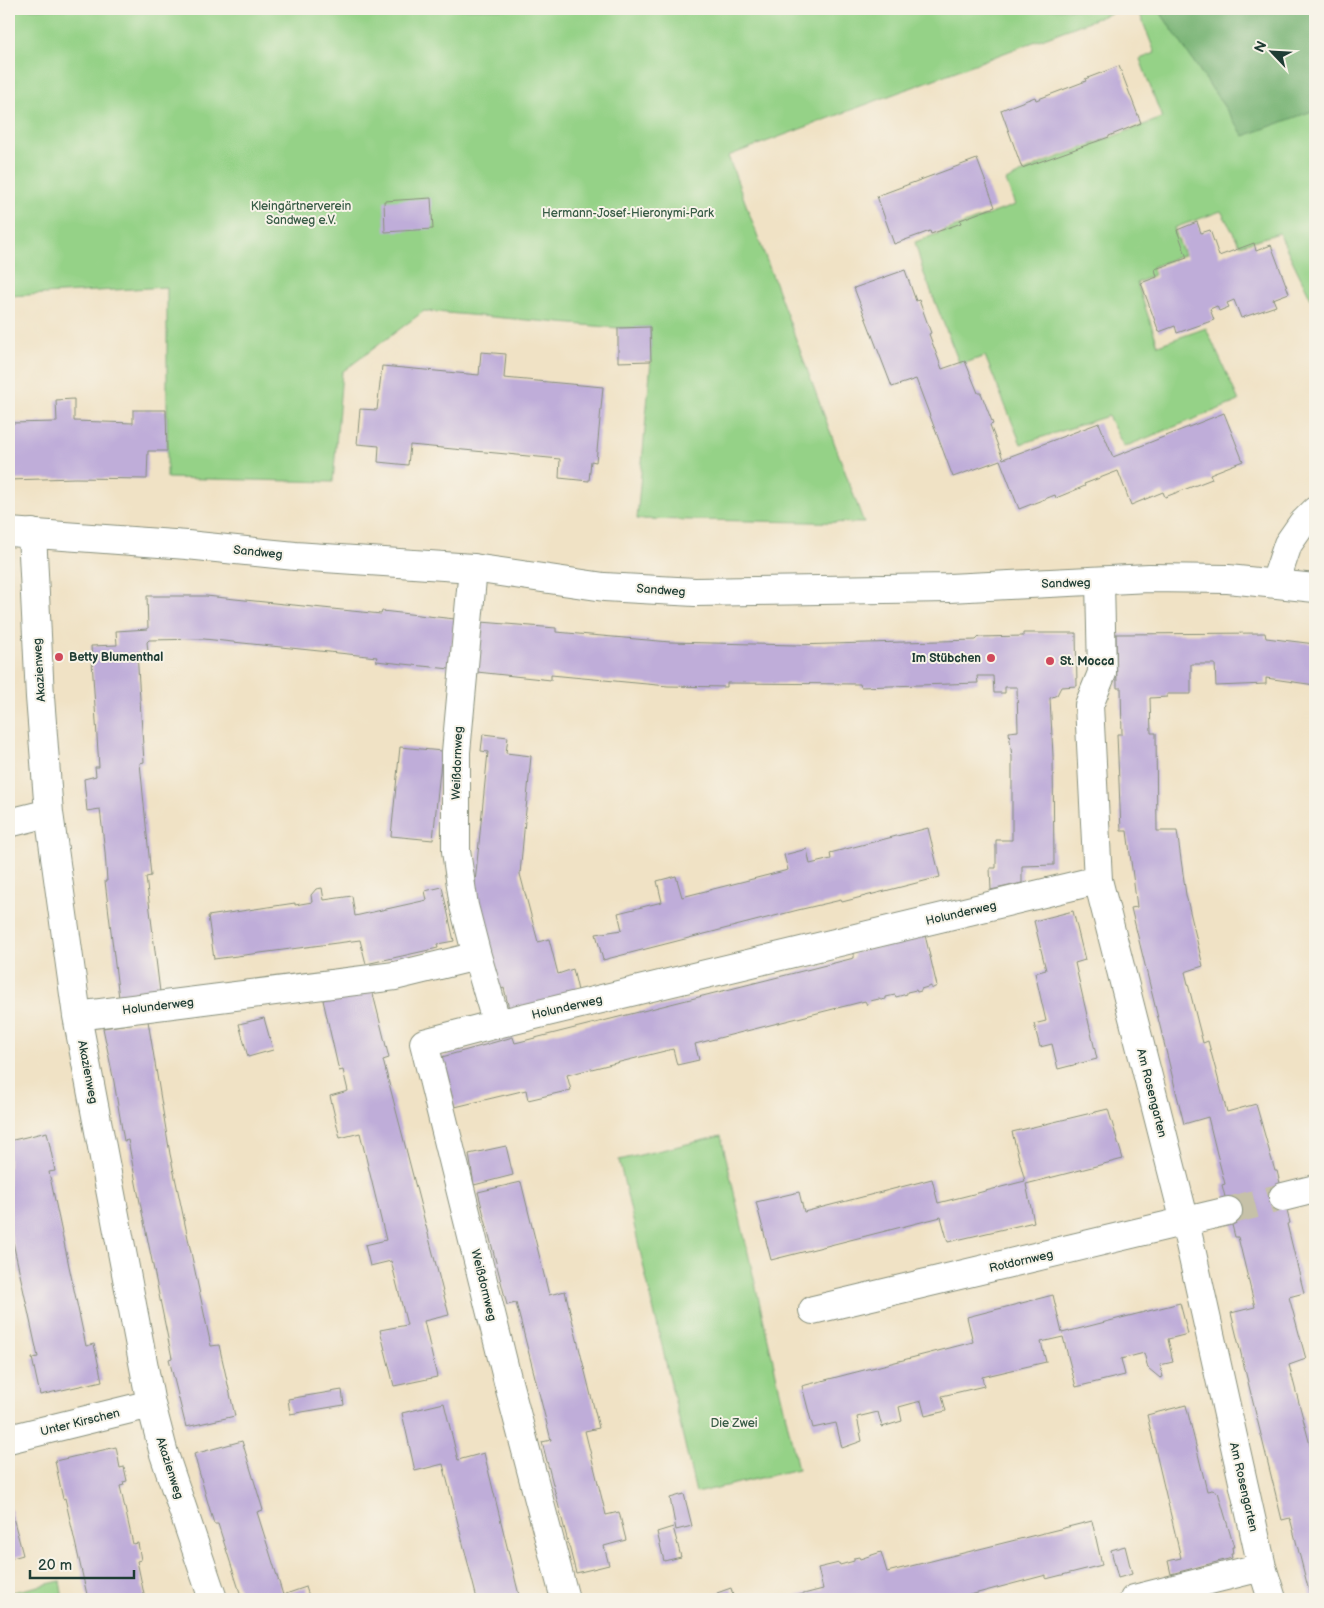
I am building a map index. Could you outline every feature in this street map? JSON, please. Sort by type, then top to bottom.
[{"type":"street","points":[[1276,583],[1288,544],[1302,524],[1315,511]]},
{"type":"street","name":"Sandweg","points":[[20,532],[295,556],[473,568],[604,587],[695,592],[869,590],[1100,582],[1149,578],[1228,579],[1315,588]]},
{"type":"street","name":"Akazienweg","points":[[20,532],[40,697],[49,813],[78,1016],[151,1404],[164,1454],[213,1599]]},
{"type":"street","name":"Weißdornweg","points":[[473,568],[456,752],[456,850],[464,906],[477,956]]},
{"type":"street","name":"Am Rosengarten","points":[[1100,582],[1102,673],[1089,705],[1098,880],[1185,1222],[1262,1566],[1272,1599]]},
{"type":"street","points":[[9,823],[49,813]]},
{"type":"street","name":"Holunderweg","points":[[498,1024],[1098,880]]},
{"type":"street","points":[[477,956],[498,1024]]},
{"type":"street","name":"Holunderweg","points":[[78,1016],[395,976],[477,956]]},
{"type":"street","name":"Weißdornweg","points":[[498,1024],[424,1043],[508,1382],[565,1599]]},
{"type":"street","points":[[1283,1197],[1315,1189]]},
{"type":"street","name":"Rotdornweg","points":[[814,1310],[1228,1211]]},
{"type":"street","name":"Unter Kirschen","points":[[9,1439],[151,1404]]},
{"type":"street","points":[[1134,1599],[1262,1566]]},
{"type":"green space","points":[[9,9],[1122,9],[728,156],[864,523],[637,519],[651,361],[650,327],[618,328],[424,311],[342,372],[333,482],[167,478],[167,287],[9,296]]},
{"type":"green space","points":[[1138,9],[1315,9],[1315,300],[1312,301],[1279,233],[1240,245],[1221,211],[1174,228],[1184,255],[1152,267],[1154,275],[1137,283],[1158,345],[1206,328],[1239,401],[1124,447],[1108,416],[1021,444],[985,356],[960,365],[923,271],[915,242],[1015,205],[1006,181],[1040,164],[1162,118],[1140,59],[1155,53]]},
{"type":"green space","points":[[1158,9],[1315,9],[1315,110],[1244,136]]},
{"type":"green space","name":"Die Zwei","points":[[721,1136],[798,1469],[696,1493],[619,1160]]},
{"type":"green space","points":[[60,1581],[63,1599],[9,1599],[9,1593]]},
{"type":"building","points":[[1119,66],[1141,123],[1109,137],[1022,168],[1001,110],[1035,97],[1036,100]]},
{"type":"building","points":[[977,159],[995,207],[960,220],[961,223],[931,234],[930,231],[894,244],[877,196]]},
{"type":"building","points":[[431,198],[433,229],[385,232],[384,201]]},
{"type":"building","points":[[1197,222],[1201,233],[1210,230],[1219,256],[1254,243],[1256,251],[1271,245],[1289,293],[1273,299],[1276,306],[1241,318],[1234,300],[1227,303],[1229,307],[1219,311],[1217,306],[1210,309],[1214,320],[1177,333],[1175,326],[1159,332],[1141,283],[1157,277],[1155,269],[1187,258],[1177,230]]},
{"type":"building","points":[[905,270],[916,301],[919,300],[942,369],[965,361],[978,393],[981,393],[993,424],[990,425],[1003,459],[1099,423],[1113,457],[1224,413],[1243,461],[1210,474],[1212,479],[1165,497],[1163,492],[1131,505],[1118,471],[1084,484],[1085,486],[1056,498],[1055,495],[1019,509],[1000,460],[953,477],[916,379],[892,387],[854,288]]},
{"type":"building","points":[[650,327],[651,361],[618,362],[618,328]]},
{"type":"building","points":[[481,352],[506,354],[504,378],[603,387],[596,462],[591,461],[589,481],[559,478],[560,459],[410,445],[408,465],[378,462],[379,446],[357,444],[360,409],[377,410],[382,366],[479,375]]},
{"type":"building","points":[[74,399],[74,421],[133,423],[133,410],[166,410],[167,451],[148,451],[147,479],[75,478],[9,480],[9,423],[57,422],[56,400]]},
{"type":"building","points":[[147,596],[206,596],[381,614],[382,611],[455,619],[450,669],[376,661],[377,657],[204,639],[149,640],[147,642],[148,652],[137,652],[144,762],[140,763],[151,876],[146,877],[160,992],[119,998],[105,881],[107,881],[105,852],[100,809],[87,811],[84,779],[96,776],[95,767],[99,767],[91,646],[117,645],[116,631],[148,629]]},
{"type":"building","points":[[481,622],[556,628],[556,632],[670,642],[795,645],[976,640],[979,637],[1023,636],[1023,633],[1076,633],[1077,686],[1061,687],[1057,695],[1050,698],[1053,756],[1054,865],[1022,866],[1022,883],[991,890],[990,868],[996,868],[996,840],[1012,840],[1012,757],[1009,732],[1018,731],[1017,687],[1005,687],[1005,693],[994,693],[993,676],[977,676],[978,683],[861,687],[860,684],[727,683],[727,687],[668,686],[551,675],[551,680],[477,672]]},
{"type":"building","points":[[1265,633],[1266,638],[1315,644],[1315,685],[1266,678],[1266,684],[1216,686],[1215,664],[1191,664],[1191,694],[1167,694],[1167,697],[1150,698],[1151,733],[1156,733],[1157,831],[1177,831],[1186,895],[1203,966],[1185,972],[1203,1043],[1208,1041],[1227,1112],[1256,1104],[1275,1171],[1277,1171],[1290,1223],[1287,1224],[1304,1293],[1289,1297],[1306,1359],[1289,1365],[1315,1464],[1315,1599],[1311,1599],[1290,1518],[1282,1520],[1231,1313],[1255,1307],[1238,1237],[1235,1237],[1222,1185],[1225,1184],[1208,1117],[1184,1124],[1131,908],[1137,907],[1127,831],[1121,831],[1117,734],[1122,734],[1121,688],[1117,688],[1116,634]]},
{"type":"building","points":[[483,734],[508,737],[506,753],[531,756],[520,874],[538,942],[549,939],[558,974],[573,969],[579,995],[510,1013],[504,988],[499,990],[473,884],[475,883],[488,752],[481,751]]},
{"type":"building","points":[[400,747],[442,751],[433,840],[391,836]]},
{"type":"building","points":[[928,828],[940,877],[842,902],[841,900],[798,910],[603,960],[596,934],[622,930],[618,913],[662,902],[657,881],[676,876],[682,897],[788,870],[784,855],[807,849],[810,864],[831,859],[830,853]]},
{"type":"building","points":[[442,887],[454,941],[437,944],[438,948],[366,964],[360,940],[214,959],[208,916],[312,902],[311,895],[316,889],[322,888],[324,900],[352,896],[355,916],[427,900],[425,891]]},
{"type":"building","points":[[1073,911],[1085,960],[1075,963],[1097,1059],[1058,1069],[1052,1044],[1040,1047],[1034,1024],[1046,1021],[1035,973],[1046,970],[1034,921]]},
{"type":"building","points":[[925,935],[937,986],[931,989],[931,986],[917,992],[916,990],[896,997],[895,995],[886,997],[886,999],[870,1001],[867,1005],[865,1001],[695,1044],[699,1060],[677,1065],[673,1049],[567,1075],[571,1090],[528,1100],[526,1090],[455,1107],[442,1057],[513,1037],[515,1043],[854,958],[854,953]]},
{"type":"building","points":[[372,990],[389,1058],[383,1060],[449,1315],[424,1321],[437,1377],[394,1386],[380,1330],[407,1325],[391,1261],[370,1266],[365,1245],[386,1240],[360,1133],[340,1138],[330,1096],[348,1091],[343,1070],[339,1071],[323,1000]]},
{"type":"building","points":[[264,1018],[273,1050],[248,1057],[239,1024]]},
{"type":"building","points":[[148,1021],[170,1154],[211,1346],[219,1345],[235,1416],[186,1427],[169,1359],[172,1358],[128,1140],[124,1141],[103,1028]]},
{"type":"building","points":[[1108,1109],[1123,1159],[1026,1184],[1034,1222],[948,1242],[941,1217],[771,1260],[756,1202],[799,1192],[804,1212],[932,1179],[938,1203],[1025,1181],[1012,1132]]},
{"type":"building","points":[[47,1132],[55,1171],[49,1172],[86,1346],[94,1344],[102,1381],[40,1395],[32,1358],[38,1357],[9,1224],[9,1141]]},
{"type":"building","points":[[506,1146],[513,1175],[474,1185],[469,1154]]},
{"type":"building","points":[[521,1182],[549,1295],[565,1291],[599,1428],[585,1431],[606,1515],[619,1512],[626,1540],[604,1546],[609,1565],[576,1573],[542,1442],[551,1440],[516,1303],[507,1305],[478,1192]]},
{"type":"building","points":[[1053,1295],[1062,1333],[1180,1303],[1188,1334],[1168,1339],[1173,1362],[1160,1365],[1163,1377],[1160,1378],[1148,1368],[1144,1353],[1121,1359],[1125,1375],[1076,1387],[1063,1337],[1041,1342],[1046,1362],[982,1377],[984,1386],[942,1396],[946,1411],[925,1416],[921,1401],[899,1407],[902,1421],[882,1427],[878,1412],[857,1417],[862,1441],[842,1448],[836,1423],[813,1428],[802,1386],[973,1342],[967,1317]]},
{"type":"building","points":[[342,1390],[344,1405],[290,1414],[288,1399]]},
{"type":"building","points":[[444,1403],[458,1460],[484,1453],[520,1599],[477,1599],[443,1464],[415,1471],[402,1413]]},
{"type":"building","points":[[1186,1405],[1207,1491],[1218,1492],[1234,1547],[1232,1547],[1232,1558],[1171,1574],[1168,1561],[1181,1558],[1147,1415]]},
{"type":"building","points":[[242,1441],[263,1510],[257,1512],[283,1595],[306,1587],[310,1599],[242,1599],[218,1524],[214,1524],[194,1454]]},
{"type":"building","points":[[116,1447],[120,1468],[124,1467],[127,1481],[123,1482],[124,1485],[120,1486],[133,1544],[138,1543],[141,1560],[137,1561],[145,1599],[88,1599],[55,1461]]},
{"type":"building","points":[[684,1494],[692,1526],[676,1530],[670,1498]]},
{"type":"building","points":[[9,1502],[23,1555],[9,1559]]},
{"type":"building","points":[[1092,1521],[1102,1565],[1046,1579],[1046,1575],[955,1599],[784,1599],[823,1589],[818,1568],[839,1563],[840,1565],[854,1561],[854,1558],[859,1557],[860,1559],[881,1552],[887,1572]]},
{"type":"building","points":[[673,1527],[681,1557],[664,1561],[657,1532]]},
{"type":"building","points":[[1125,1546],[1132,1574],[1118,1578],[1111,1550]]},
{"type":"building","points":[[731,1588],[734,1599],[718,1599],[717,1593]]},
{"type":"tunnel","points":[[1228,1211],[1283,1197]]},
{"type":"place","name":"Betty Blumenthal","points":[[59,657]]},
{"type":"place","name":"Im Stübchen","points":[[991,658]]},
{"type":"place","name":"St. Mocca","points":[[1050,661]]},
{"type":"park label","name":"Kleingärtnerverein Sandweg e.V.","points":[[301,213]]},
{"type":"park label","name":"Hermann-Josef-Hieronymi-Park","points":[[628,213]]}]
